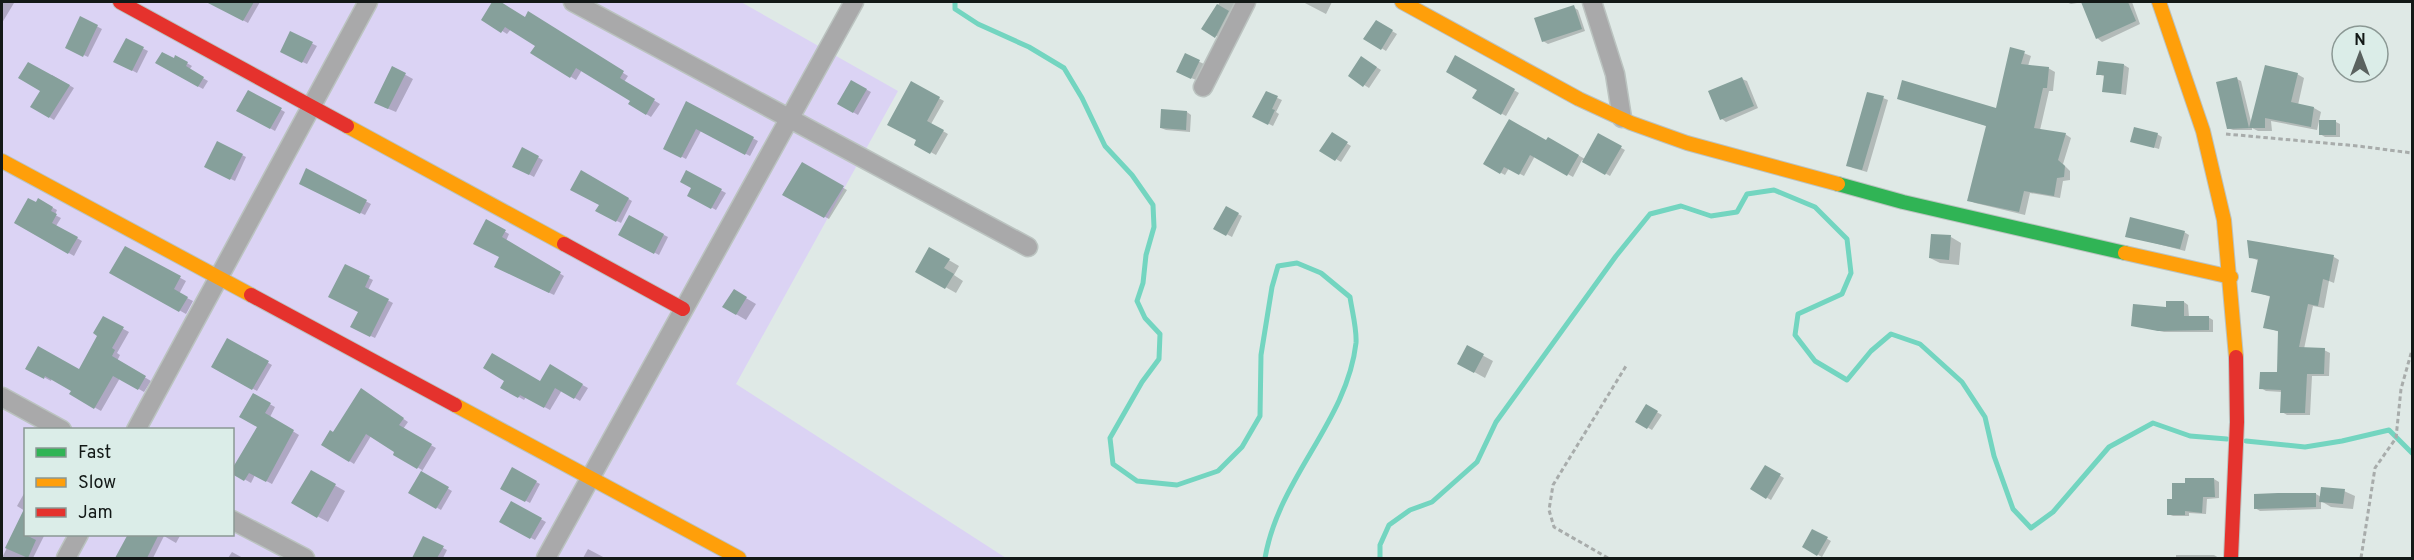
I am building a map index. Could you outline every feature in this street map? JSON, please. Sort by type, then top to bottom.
[{"type":"street","points":[[120,2],[683,309]]},
{"type":"street","points":[[137,428],[368,2]]},
{"type":"street","points":[[573,2],[1028,248]]},
{"type":"street","points":[[546,558],[855,2]]},
{"type":"street","points":[[1203,87],[1246,2]]},
{"type":"street","points":[[1402,2],[1579,99],[1687,143],[1903,202],[2231,277]]},
{"type":"street","points":[[1592,2],[1615,74],[1622,118]]},
{"type":"street","points":[[2159,2],[2203,131],[2224,220],[2236,336],[2235,468],[2231,558]]},
{"type":"street","points":[[2,161],[739,558]]},
{"type":"street","points":[[2,397],[60,428]]},
{"type":"street","points":[[234,521],[305,558]]},
{"type":"street","points":[[66,558],[78,536]]},
{"type":"path","points":[[2203,131],[2412,153]]},
{"type":"path","points":[[2361,558],[2375,468],[2396,438],[2401,389],[2412,350]]},
{"type":"path","points":[[1608,558],[1554,527],[1550,510],[1553,485],[1626,366]]},
{"type":"shaded area","points":[[2,2],[741,2],[898,91],[736,384],[1006,558],[2,558]]},
{"type":"building","points":[[206,2],[254,2],[243,21]]},
{"type":"building","points":[[492,2],[501,2],[525,17],[528,11],[624,71],[620,78],[655,99],[646,115],[628,104],[630,101],[576,68],[570,78],[530,53],[535,46],[505,27],[501,33],[481,20]]},
{"type":"building","points":[[2081,2],[2128,2],[2136,21],[2096,39]]},
{"type":"building","points":[[1217,4],[1229,11],[1215,38],[1201,29]]},
{"type":"building","points":[[1574,5],[1582,29],[1542,42],[1534,18]]},
{"type":"building","points":[[80,16],[98,25],[83,57],[65,48]]},
{"type":"building","points":[[1376,20],[1393,30],[1381,50],[1363,39]]},
{"type":"building","points":[[290,31],[313,42],[302,63],[280,52]]},
{"type":"building","points":[[126,38],[144,47],[132,71],[113,62]]},
{"type":"building","points":[[2010,47],[2025,51],[2021,64],[2049,67],[2047,88],[2043,88],[2034,128],[2066,133],[2058,160],[2065,166],[2064,177],[2057,178],[2054,196],[2024,191],[2019,212],[1967,201],[1986,126],[1897,99],[1902,80],[1996,108]]},
{"type":"building","points":[[162,52],[174,58],[175,55],[188,62],[186,66],[204,77],[198,87],[155,63]]},
{"type":"building","points":[[1185,53],[1200,60],[1191,79],[1176,72]]},
{"type":"building","points":[[1455,55],[1515,89],[1501,115],[1472,98],[1477,90],[1446,72]]},
{"type":"building","points":[[1361,56],[1377,67],[1363,87],[1348,76]]},
{"type":"building","points":[[2098,61],[2124,64],[2121,94],[2102,92],[2104,75],[2096,75]]},
{"type":"building","points":[[28,62],[70,85],[49,118],[30,107],[40,91],[18,78]]},
{"type":"building","points":[[2265,65],[2298,73],[2291,102],[2314,107],[2311,127],[2265,118],[2265,128],[2249,128]]},
{"type":"building","points":[[392,66],[406,73],[388,109],[374,103]]},
{"type":"building","points":[[1742,77],[1754,106],[1720,120],[1708,91]]},
{"type":"building","points":[[2237,77],[2249,128],[2227,129],[2216,82]]},
{"type":"building","points":[[851,80],[867,89],[853,113],[837,104]]},
{"type":"building","points":[[911,81],[940,97],[927,121],[944,130],[930,154],[914,145],[916,140],[887,125]]},
{"type":"building","points":[[248,90],[282,108],[270,129],[236,111]]},
{"type":"building","points":[[1266,91],[1278,96],[1268,125],[1252,117]]},
{"type":"building","points":[[1867,92],[1884,96],[1862,170],[1846,166]]},
{"type":"building","points":[[686,101],[754,137],[745,155],[696,129],[681,158],[663,149]]},
{"type":"building","points":[[1161,109],[1187,111],[1186,130],[1160,128]]},
{"type":"building","points":[[1509,119],[1546,140],[1548,137],[1579,155],[1567,176],[1530,155],[1519,175],[1504,167],[1500,174],[1483,164]]},
{"type":"building","points":[[2319,120],[2336,120],[2336,135],[2319,135]]},
{"type":"building","points":[[2134,127],[2158,133],[2154,148],[2130,142]]},
{"type":"building","points":[[1332,132],[1348,142],[1335,161],[1319,151]]},
{"type":"building","points":[[1598,133],[1622,146],[1605,175],[1582,162]]},
{"type":"building","points":[[217,141],[243,154],[230,180],[204,167]]},
{"type":"building","points":[[522,147],[539,156],[529,175],[512,167]]},
{"type":"building","points":[[802,162],[844,186],[824,218],[782,195]]},
{"type":"building","points":[[306,168],[367,200],[360,214],[299,184]]},
{"type":"building","points":[[581,170],[629,198],[616,222],[595,211],[599,205],[570,190]]},
{"type":"building","points":[[686,170],[722,189],[711,209],[687,196],[691,188],[680,182]]},
{"type":"building","points":[[28,198],[36,202],[38,198],[53,207],[51,211],[57,214],[52,223],[78,237],[68,254],[14,223]]},
{"type":"building","points":[[1226,206],[1239,213],[1226,236],[1213,229]]},
{"type":"building","points":[[629,215],[664,234],[654,254],[618,235]]},
{"type":"building","points":[[2130,217],[2185,231],[2180,249],[2125,237]]},
{"type":"building","points":[[486,219],[506,230],[502,237],[561,272],[549,293],[494,267],[499,257],[473,244]]},
{"type":"building","points":[[1931,234],[1951,235],[1949,260],[1929,258]]},
{"type":"building","points":[[2247,240],[2334,255],[2329,281],[2323,279],[2318,306],[2308,304],[2299,347],[2325,348],[2324,374],[2307,374],[2305,413],[2280,413],[2281,390],[2259,389],[2260,372],[2277,372],[2278,331],[2263,328],[2270,296],[2251,292],[2258,259],[2249,258]]},
{"type":"building","points":[[125,246],[181,276],[174,289],[188,297],[179,312],[109,273]]},
{"type":"building","points":[[929,247],[950,259],[944,268],[954,274],[945,289],[915,272]]},
{"type":"building","points":[[345,264],[370,276],[365,287],[389,299],[370,337],[350,327],[358,312],[328,297]]},
{"type":"building","points":[[734,289],[747,297],[736,315],[722,307]]},
{"type":"building","points":[[2166,301],[2184,301],[2184,316],[2209,316],[2209,330],[2158,331],[2131,326],[2133,304],[2166,307]]},
{"type":"building","points":[[103,316],[124,327],[112,348],[115,350],[112,356],[146,376],[138,390],[113,376],[94,409],[69,394],[71,391],[45,376],[44,379],[25,369],[38,346],[79,369],[97,336],[93,333]]},
{"type":"building","points":[[227,338],[269,361],[252,390],[211,367]]},
{"type":"building","points":[[1467,345],[1484,354],[1474,373],[1457,364]]},
{"type":"building","points":[[492,353],[540,381],[550,364],[583,384],[574,399],[555,388],[544,408],[520,395],[518,398],[500,388],[504,381],[483,368]]},
{"type":"building","points":[[361,388],[404,418],[399,425],[432,444],[417,469],[393,455],[394,452],[366,434],[349,462],[321,445],[330,430],[333,432]]},
{"type":"building","points":[[253,393],[271,403],[265,413],[294,430],[266,482],[249,473],[244,481],[234,475],[234,466],[257,427],[239,417]]},
{"type":"building","points":[[1646,404],[1658,411],[1647,429],[1635,422]]},
{"type":"building","points":[[1765,465],[1781,474],[1766,499],[1750,489]]},
{"type":"building","points":[[512,467],[537,481],[525,502],[500,489]]},
{"type":"building","points":[[311,470],[336,484],[317,518],[291,503]]},
{"type":"building","points":[[421,471],[449,487],[436,509],[408,493]]},
{"type":"building","points":[[2185,478],[2214,478],[2215,497],[2203,497],[2202,513],[2185,511],[2185,515],[2167,515],[2167,499],[2172,499],[2172,483],[2185,483]]},
{"type":"building","points":[[2321,487],[2345,489],[2343,504],[2319,502]]},
{"type":"building","points":[[2316,493],[2316,507],[2254,509],[2254,494]]},
{"type":"building","points":[[511,501],[542,518],[530,539],[499,522]]},
{"type":"building","points":[[24,509],[24,536],[36,540],[28,558],[5,548]]},
{"type":"building","points":[[1812,529],[1828,537],[1817,556],[1802,547]]},
{"type":"building","points":[[127,536],[158,536],[147,558],[115,558]]},
{"type":"building","points":[[423,536],[444,546],[437,558],[412,558]]},
{"type":"waterway","points":[[955,2],[955,9],[978,24],[1029,47],[1064,68],[1082,98],[1105,146],[1132,175],[1153,205],[1154,227],[1146,255],[1143,283],[1137,301],[1145,318],[1160,334],[1159,359],[1142,382],[1110,438],[1113,464],[1137,481],[1177,485],[1218,471],[1242,447],[1260,416],[1261,355],[1272,287],[1278,266],[1297,263],[1321,273],[1350,297],[1356,338],[1350,372],[1340,399],[1284,501],[1265,558]]},
{"type":"waterway","points":[[1380,558],[1380,545],[1389,525],[1410,510],[1432,502],[1477,462],[1496,422],[1616,256],[1650,214],[1681,206],[1711,216],[1737,212],[1747,194],[1774,190],[1815,207],[1847,239],[1851,273],[1842,294],[1798,314],[1795,335],[1815,361],[1847,380],[1871,351],[1891,334],[1920,344],[1962,382],[1985,417],[1994,456],[2013,509],[2031,528],[2053,512],[2109,447],[2153,423],[2190,436],[2227,439]]},
{"type":"waterway","points":[[2246,441],[2305,447],[2389,430],[2412,453]]},
{"type":"traffic: fast","points":[[1838,184],[1903,202],[2125,253]]},
{"type":"traffic: slow","points":[[1402,2],[1579,99],[1631,123],[1687,143],[1838,184]]},
{"type":"traffic: slow","points":[[2159,2],[2203,131],[2224,220],[2236,357]]},
{"type":"traffic: slow","points":[[347,126],[564,244]]},
{"type":"traffic: slow","points":[[2,161],[251,295]]},
{"type":"traffic: slow","points":[[2125,253],[2231,277]]},
{"type":"traffic: slow","points":[[455,405],[739,558]]},
{"type":"traffic: jam","points":[[120,2],[347,126]]},
{"type":"traffic: jam","points":[[564,244],[683,309]]},
{"type":"traffic: jam","points":[[251,295],[455,405]]},
{"type":"traffic: jam","points":[[2231,558],[2237,422],[2236,357]]}]
